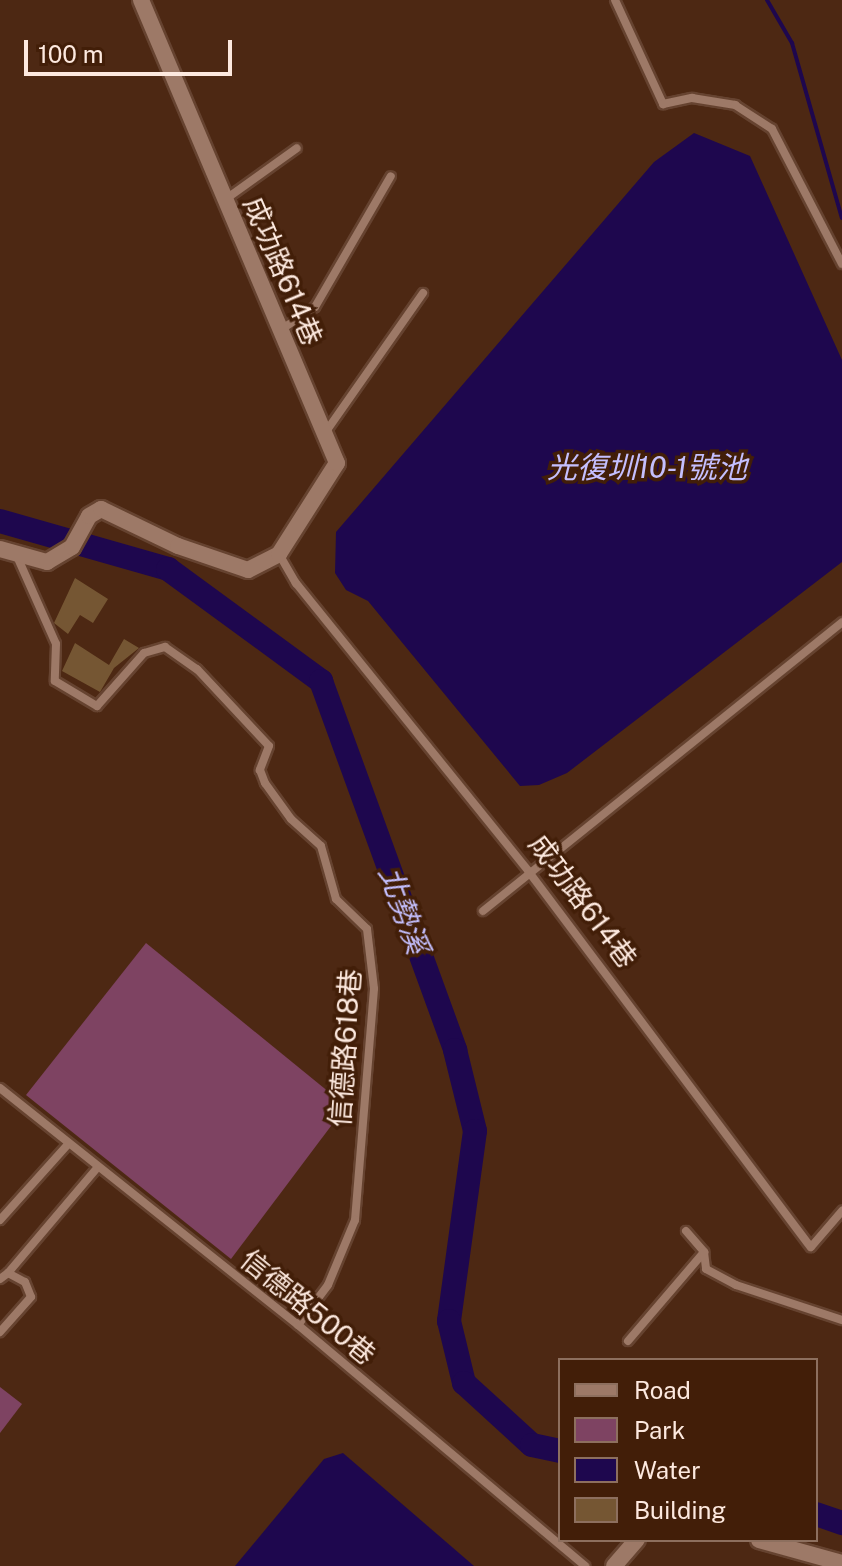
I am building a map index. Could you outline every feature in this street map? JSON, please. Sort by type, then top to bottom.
[{"type":"street","name":"成功路614巷","points":[[141,0],[337,463],[279,554]]},
{"type":"street","points":[[8,551],[47,562],[72,547],[89,516],[101,509],[178,546],[248,570],[279,554]]},
{"type":"street","points":[[614,1566],[635,1542]]},
{"type":"street","points":[[764,1542],[807,1561],[842,1563]]},
{"type":"lane","points":[[615,0],[663,104],[692,98],[727,103],[753,113],[772,129],[842,264]]},
{"type":"lane","points":[[225,200],[297,148]]},
{"type":"lane","points":[[279,331],[315,307],[391,176]]},
{"type":"lane","points":[[324,433],[423,293]]},
{"type":"lane","name":"信德路618巷","points":[[8,551],[56,644],[55,681],[97,706],[144,653],[165,647],[197,669],[269,746],[260,770],[265,783],[291,819],[321,846],[336,899],[367,929],[374,989],[355,1220],[328,1285],[298,1325]]},
{"type":"lane","name":"成功路614巷","points":[[279,554],[296,583],[529,872],[811,1247],[842,1211]]},
{"type":"lane","points":[[483,911],[840,626]]},
{"type":"lane","name":"信德路500巷","points":[[0,1088],[298,1325],[585,1566]]},
{"type":"lane","points":[[0,1220],[69,1143]]},
{"type":"lane","points":[[0,1279],[98,1167]]},
{"type":"lane","points":[[686,1231],[704,1252],[706,1269],[736,1285],[842,1320]]},
{"type":"lane","points":[[628,1341],[704,1252]]},
{"type":"lane","points":[[0,1332],[31,1297],[25,1282],[8,1273]]},
{"type":"green space","points":[[146,943],[346,1106],[231,1259],[26,1095]]},
{"type":"green space","points":[[0,1387],[22,1404],[0,1433]]},
{"type":"water","name":"光復圳10-1號池","points":[[694,133],[750,156],[842,360],[842,562],[567,773],[539,785],[520,786],[368,601],[346,590],[335,573],[336,532],[654,162]]},
{"type":"water","points":[[343,1453],[474,1566],[235,1566],[324,1459]]},
{"type":"building","points":[[75,578],[108,599],[93,623],[80,615],[68,634],[54,623]]},
{"type":"building","points":[[124,639],[139,648],[114,668],[100,692],[62,671],[75,643],[109,665]]},
{"type":"waterway","points":[[767,0],[792,43],[842,218]]},
{"type":"waterway","name":"北勢溪","points":[[0,521],[168,569],[321,681],[455,1050],[475,1131],[449,1321],[464,1383],[532,1445],[558,1451]]},
{"type":"waterway","name":"北勢溪","points":[[818,1515],[842,1523]]}]
